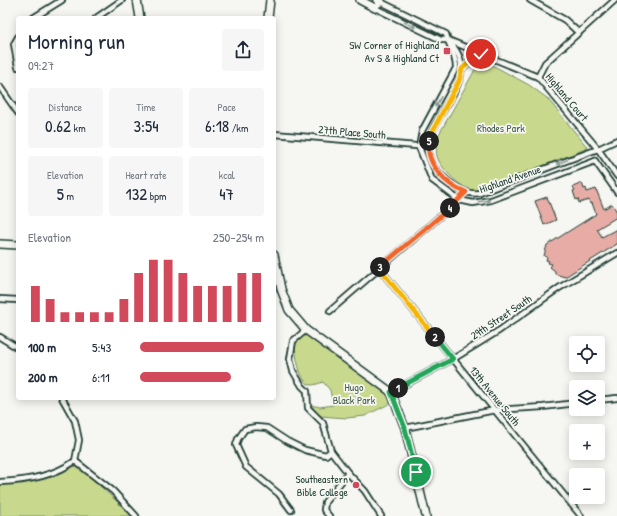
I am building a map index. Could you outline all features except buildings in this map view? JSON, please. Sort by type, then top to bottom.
[{"type":"main road","points":[[137,0],[140,16]]},
{"type":"main road","points":[[268,16],[270,0]]},
{"type":"main road","points":[[360,0],[375,8]]},
{"type":"main road","points":[[0,244],[16,245]]},
{"type":"main road","points":[[276,265],[281,289],[289,310],[306,330],[391,392],[405,428],[426,516]]},
{"type":"street","points":[[36,16],[62,0]]},
{"type":"street","points":[[99,16],[122,0]]},
{"type":"street","points":[[530,0],[565,20],[579,33]]},
{"type":"street","points":[[538,77],[545,63],[615,0]]},
{"type":"street","points":[[428,147],[430,136],[459,81],[462,69],[458,51],[448,40],[441,40],[375,8],[380,1],[446,34],[448,40],[455,58],[456,68],[422,131],[419,147],[432,180],[459,200]]},
{"type":"street","points":[[16,40],[14,44],[16,56]]},
{"type":"street","name":"Highland Court","points":[[448,40],[538,77],[598,149]]},
{"type":"street","points":[[462,69],[479,53]]},
{"type":"street","points":[[0,87],[16,110]]},
{"type":"street","name":"27th Place South","points":[[276,134],[428,147]]},
{"type":"street","name":"Highland Avenue","points":[[428,147],[432,163],[440,174],[459,190],[473,194],[480,193],[598,149],[617,140]]},
{"type":"street","points":[[598,149],[595,161],[617,192]]},
{"type":"street","points":[[598,149],[617,176]]},
{"type":"street","name":"Highland Avenue","points":[[459,200],[473,203],[491,200],[595,161]]},
{"type":"street","points":[[330,311],[459,200],[466,192]]},
{"type":"street","name":"29th Street South","points":[[391,392],[453,359],[500,330],[559,288],[617,253]]},
{"type":"street","name":"13th Avenue South","points":[[379,268],[581,516]]},
{"type":"street","points":[[0,298],[16,300]]},
{"type":"street","points":[[306,330],[293,341],[290,359],[293,371],[302,386],[307,391],[308,408],[323,423],[331,451],[348,473],[365,491],[381,516]]},
{"type":"street","points":[[0,338],[16,347]]},
{"type":"street","points":[[605,399],[617,398]]},
{"type":"street","points":[[0,482],[52,474],[66,468],[75,461],[79,440],[75,422],[63,400]]},
{"type":"street","points":[[405,428],[495,410],[543,408],[569,404]]},
{"type":"street","points":[[291,510],[279,494],[246,467],[236,445],[238,439],[245,429],[256,427],[267,428],[287,441],[305,450],[326,455],[331,451]]},
{"type":"street","points":[[75,461],[113,491],[136,516]]},
{"type":"street","points":[[329,516],[324,510],[326,502],[348,473]]},
{"type":"green space","name":"Rhodes Park","points":[[481,59],[529,85],[547,98],[588,148],[486,188],[475,190],[468,189],[458,182],[448,173],[438,159],[436,151],[438,136]]},
{"type":"green space","name":"Hugo Black Park","points":[[307,332],[367,374],[378,384],[391,403],[365,416],[347,418],[319,416],[311,405],[320,407],[333,405],[330,390],[323,382],[311,385],[307,383],[303,379],[298,366],[295,342]]},
{"type":"green space","points":[[77,465],[133,516],[0,516],[0,484],[53,477]]},
{"type":"place","name":"SW Corner of Highland Av S & Highland Ct","points":[[447,51]]},
{"type":"place","name":"Southeastern Bible College","points":[[356,485]]},
{"type":"route","points":[[416,472],[405,428],[391,392],[453,359],[379,268],[459,200],[466,192],[459,190],[440,174],[432,163],[428,147],[430,136],[459,81],[462,69],[479,53],[481,54]]}]
